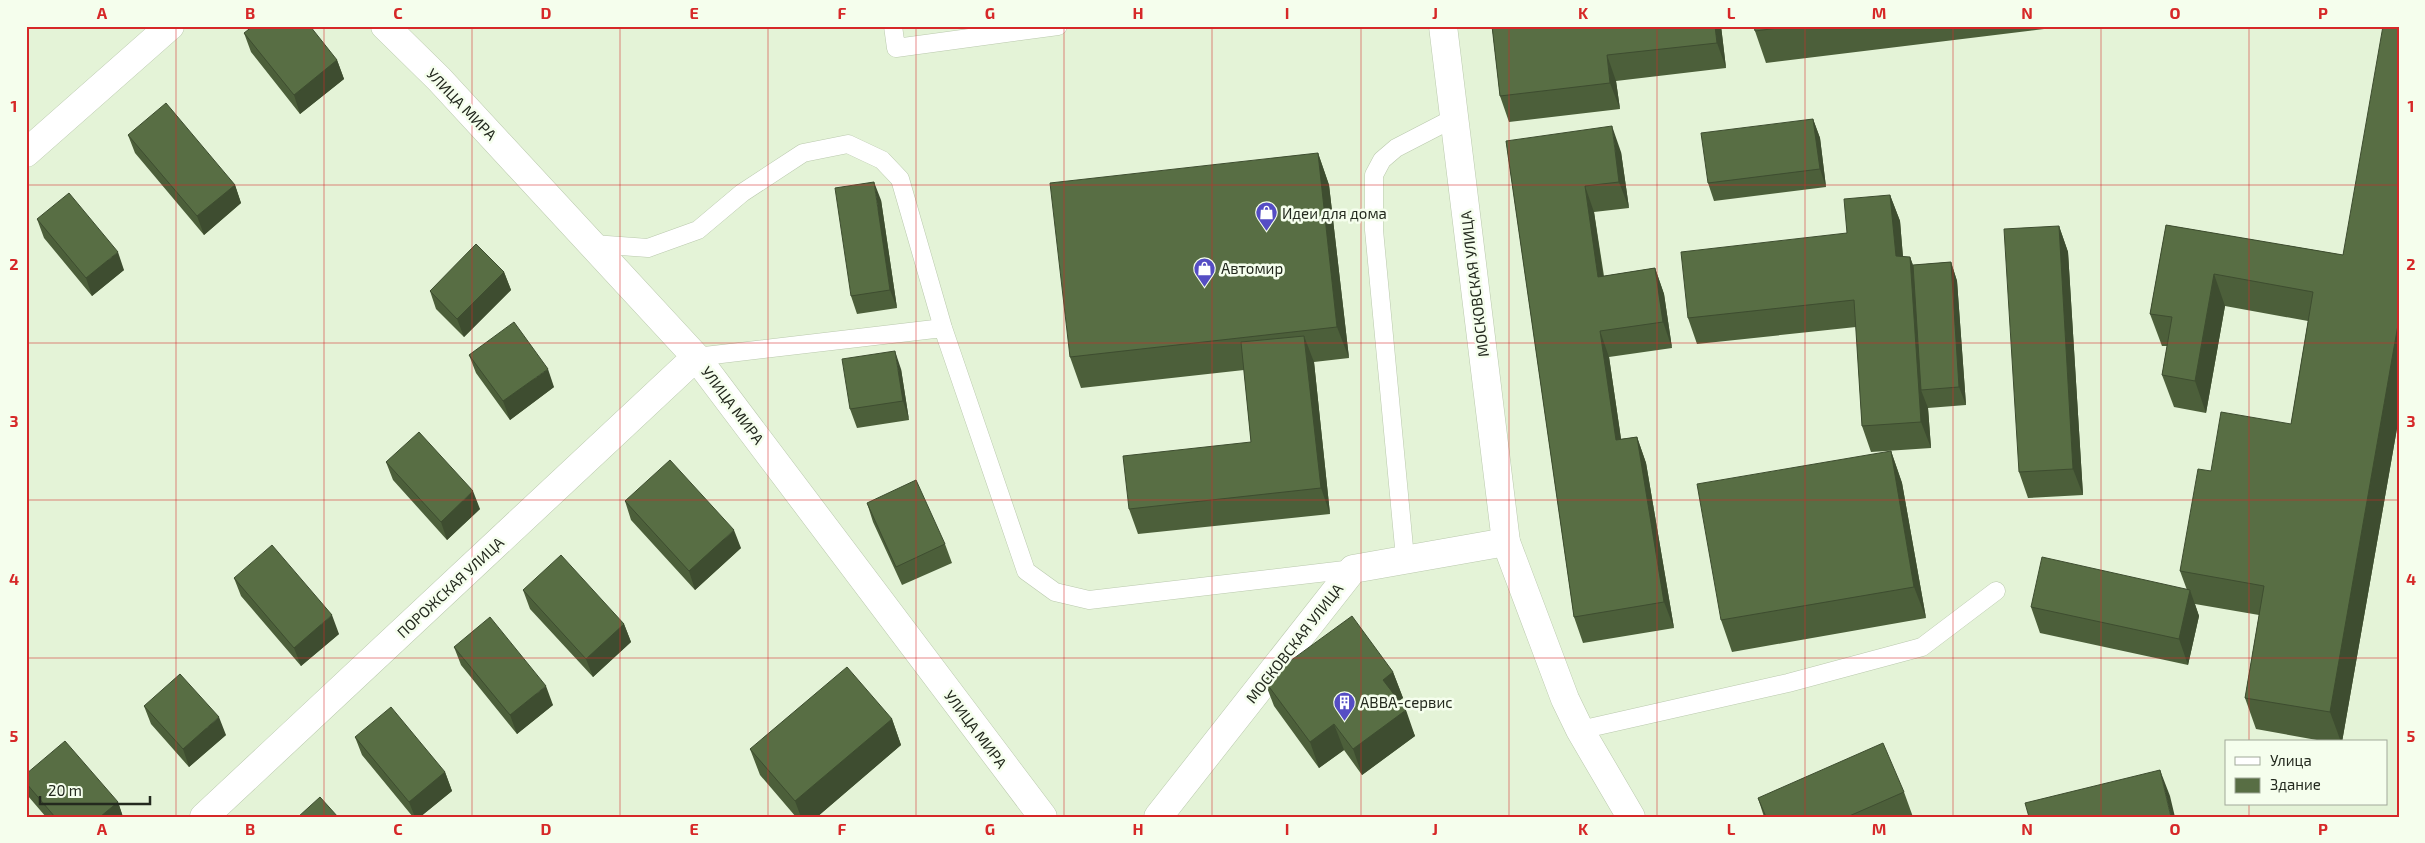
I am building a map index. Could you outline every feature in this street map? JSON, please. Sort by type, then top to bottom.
[{"type":"street","points":[[26,153],[170,26]]},
{"type":"street","name":"УЛИЦА МИРА","points":[[385,26],[445,86],[696,357],[1043,817]]},
{"type":"street","name":"МОСКОВСКАЯ УЛИЦА","points":[[1443,26],[1506,542],[1565,699],[1580,730],[1631,817]]},
{"type":"street","name":"ПОРОЖСКАЯ УЛИЦА","points":[[204,817],[696,357]]},
{"type":"street","name":"МОСКОВСКАЯ УЛИЦА","points":[[1158,817],[1353,569],[1405,558],[1506,542]]},
{"type":"lane","points":[[893,26],[896,48],[1058,26]]},
{"type":"lane","points":[[1405,558],[1374,230],[1374,175],[1382,160],[1396,148],[1454,118]]},
{"type":"lane","points":[[593,244],[648,248],[698,230],[742,193],[803,153],[848,144],[882,160],[900,179],[943,328],[1026,571],[1054,592],[1089,600],[1353,569]]},
{"type":"lane","points":[[696,357],[943,328]]},
{"type":"lane","points":[[1580,730],[1788,683],[1922,647],[1996,591]]},
{"type":"building","points":[[253,26],[310,26],[337,60],[294,95],[244,33]]},
{"type":"building","points":[[1492,26],[1715,26],[1717,43],[1607,55],[1610,83],[1500,96]]},
{"type":"building","points":[[1754,26],[1794,26],[1755,31]]},
{"type":"building","points":[[2383,26],[2399,26],[2399,319],[2330,712],[2245,698],[2264,586],[2180,571],[2198,469],[2211,471],[2221,412],[2291,424],[2313,292],[2214,274],[2195,381],[2162,375],[2172,317],[2150,314],[2166,225],[2343,255]]},
{"type":"building","points":[[166,103],[235,185],[197,216],[128,135]]},
{"type":"building","points":[[1813,119],[1820,169],[1708,183],[1701,133]]},
{"type":"building","points":[[1612,126],[1619,182],[1585,186],[1598,277],[1655,268],[1663,322],[1600,331],[1616,440],[1637,437],[1664,602],[1574,617],[1506,141]]},
{"type":"building","name":"Автомир","points":[[1318,153],[1337,327],[1070,357],[1050,183]]},
{"type":"building","points":[[874,182],[890,290],[851,296],[835,188]]},
{"type":"building","points":[[69,193],[118,252],[86,278],[37,219]]},
{"type":"building","points":[[1890,195],[1896,256],[1910,257],[1921,422],[1862,426],[1854,300],[1688,318],[1681,252],[1847,233],[1844,199]]},
{"type":"building","points":[[2059,226],[2073,469],[2019,472],[2004,229]]},
{"type":"building","points":[[476,244],[504,272],[457,319],[430,291]]},
{"type":"building","points":[[1951,262],[1959,387],[1921,390],[1913,265]]},
{"type":"building","points":[[514,322],[548,369],[503,401],[469,355]]},
{"type":"building","points":[[1304,336],[1321,488],[1129,509],[1123,456],[1251,442],[1241,342]]},
{"type":"building","points":[[895,351],[903,401],[850,409],[842,359]]},
{"type":"building","points":[[419,432],[473,491],[441,522],[386,462]]},
{"type":"building","points":[[1891,451],[1914,587],[1721,620],[1697,484]]},
{"type":"building","points":[[670,460],[734,530],[689,571],[625,501]]},
{"type":"building","points":[[916,480],[945,544],[896,567],[867,503]]},
{"type":"building","points":[[272,545],[332,615],[294,648],[234,578]]},
{"type":"building","points":[[561,555],[624,624],[586,659],[523,590]]},
{"type":"building","points":[[2042,557],[2190,590],[2179,639],[2031,607]]},
{"type":"building","name":"АВВА-сервис","points":[[1352,616],[1393,672],[1383,680],[1406,710],[1353,749],[1334,724],[1310,742],[1264,680]]},
{"type":"building","points":[[490,617],[546,686],[510,715],[454,647]]},
{"type":"building","points":[[847,667],[892,719],[795,801],[750,749]]},
{"type":"building","points":[[180,674],[219,717],[183,749],[144,706]]},
{"type":"building","points":[[391,707],[445,772],[409,802],[355,737]]},
{"type":"building","points":[[65,741],[118,802],[100,817],[55,817],[26,783],[26,774]]},
{"type":"building","points":[[1883,743],[1904,792],[1847,817],[1766,817],[1758,798]]},
{"type":"building","points":[[2160,770],[2171,817],[2029,817],[2025,803]]},
{"type":"building","points":[[320,797],[338,817],[298,817]]},
{"type":"place","name":"Идеи для дома","points":[[1266,232]]},
{"type":"place","name":"Автомир","points":[[1205,287]]},
{"type":"place","name":"АВВА-сервис","points":[[1344,721]]}]
